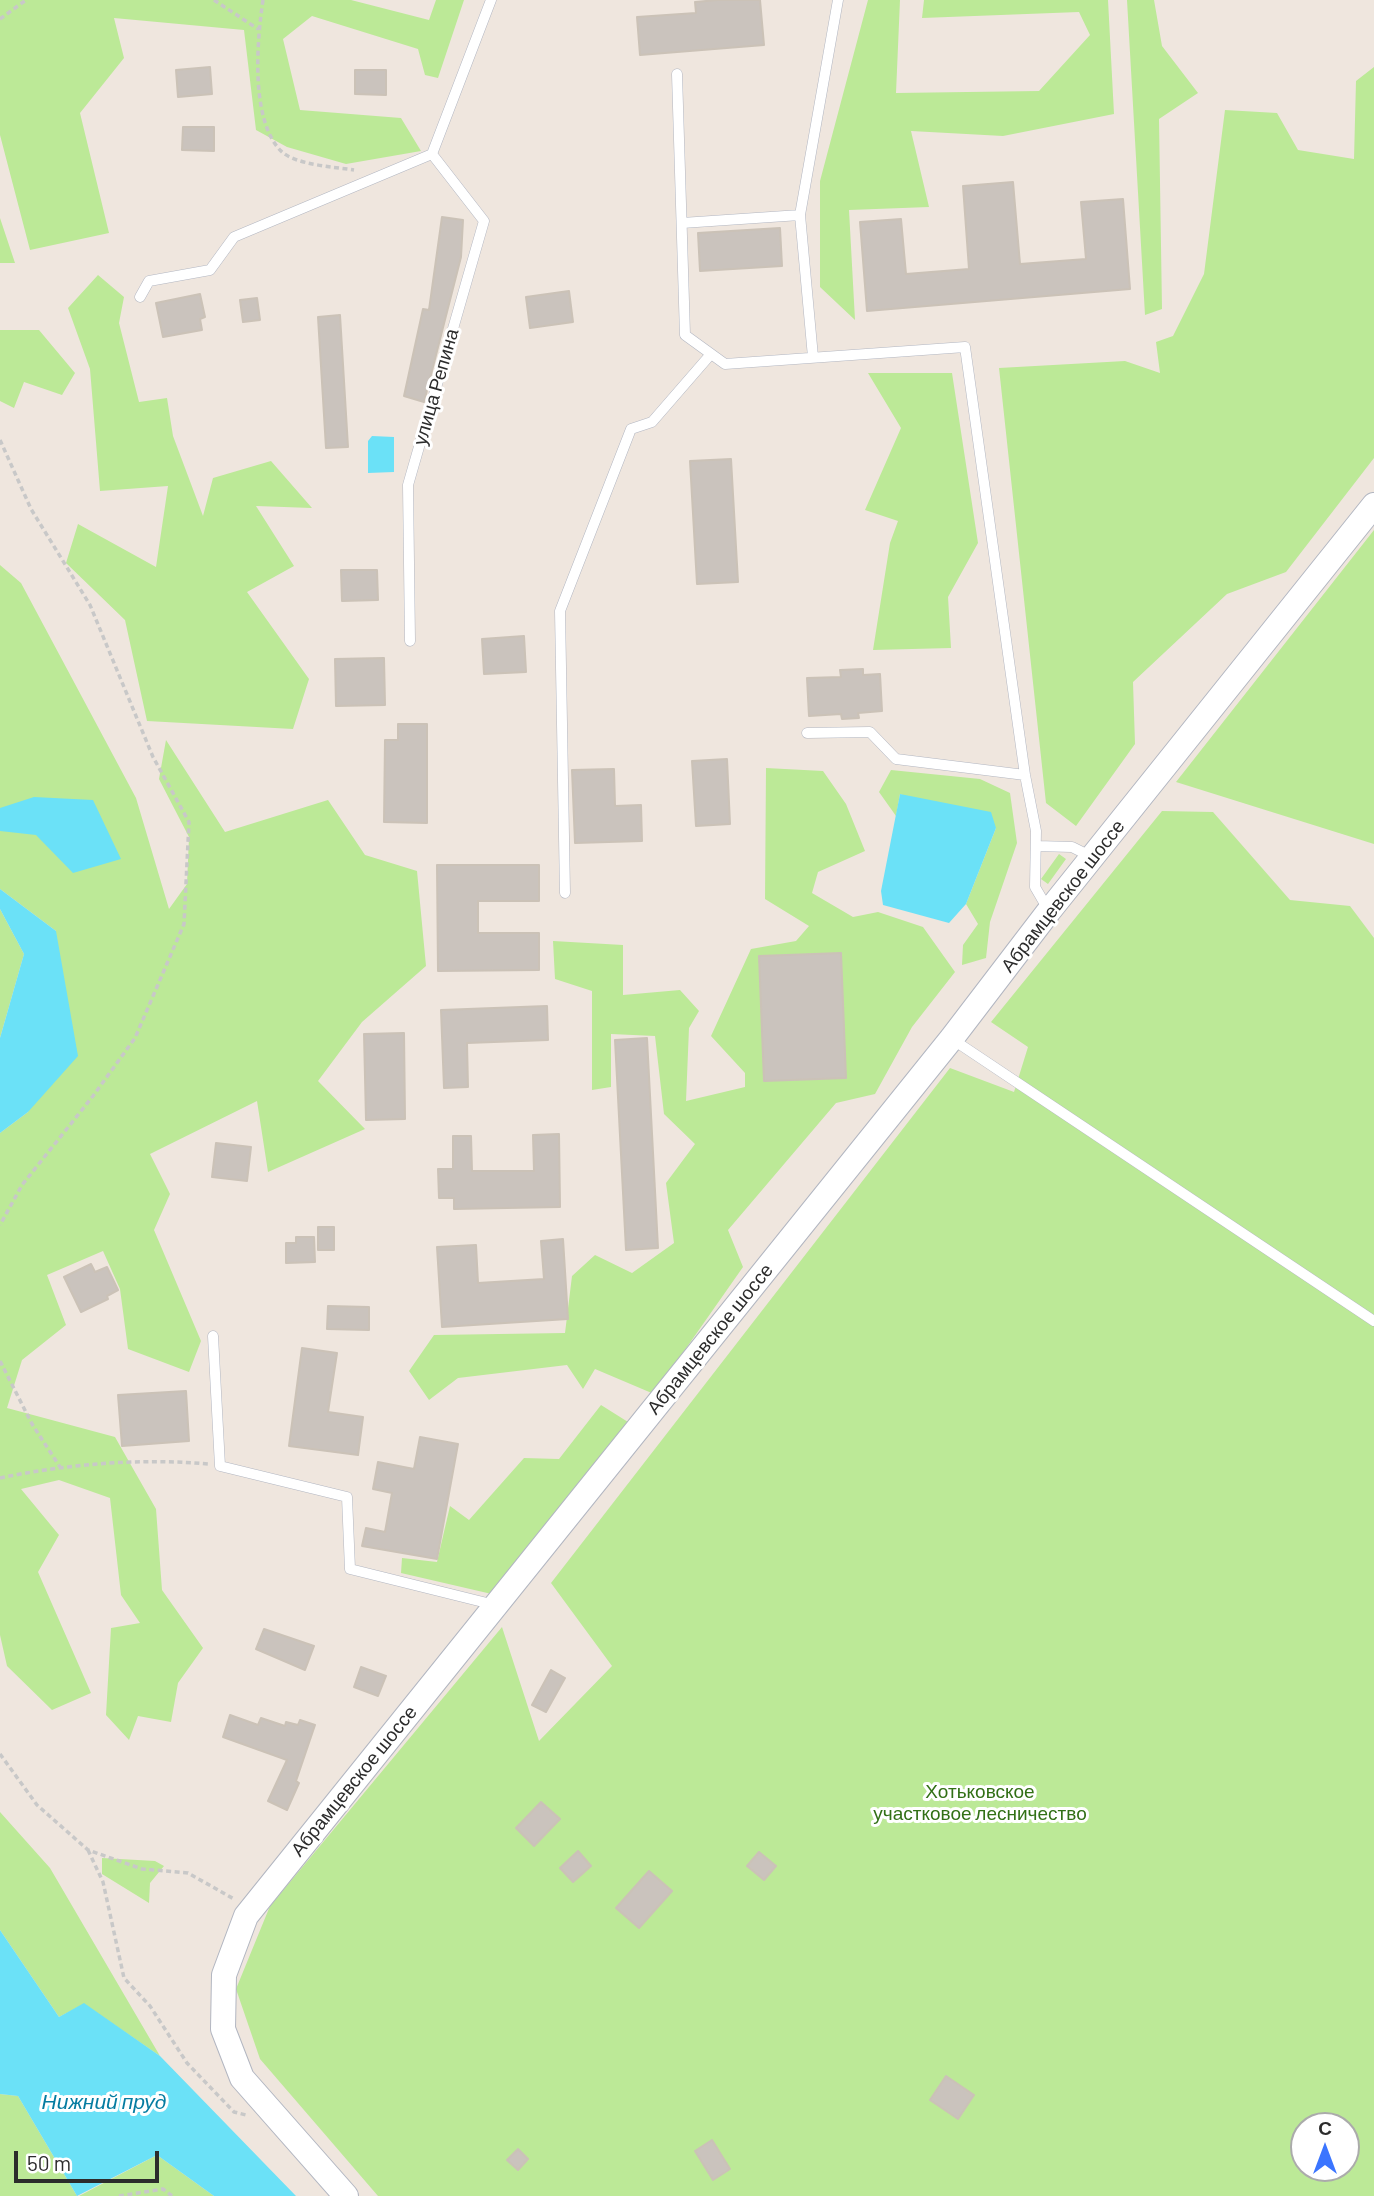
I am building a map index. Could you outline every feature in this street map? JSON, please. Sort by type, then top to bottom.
[{"type":"street","name":"Абрамцевское шоссе","points":[[346,2196],[242,2078],[223,2029],[224,1975],[246,1916],[951,1038],[1049,911],[1374,505]]},
{"type":"lane","points":[[140,297],[149,281],[210,270],[234,237],[432,154],[491,0]]},
{"type":"lane","points":[[813,357],[800,215],[838,0]]},
{"type":"lane","points":[[677,74],[685,335],[725,364],[965,347],[1025,775],[1036,831],[1035,887],[1049,911]]},
{"type":"lane","name":"улица Репина","points":[[410,641],[408,485],[484,221],[432,154]]},
{"type":"lane","points":[[682,223],[800,215]]},
{"type":"lane","points":[[565,892],[560,611],[631,429],[652,422],[711,354]]},
{"type":"lane","points":[[807,733],[870,732],[896,759],[1025,775]]},
{"type":"lane","points":[[1037,846],[1072,847],[1093,856]]},
{"type":"lane","points":[[951,1038],[1374,1321]]},
{"type":"lane","points":[[214,1336],[220,1466],[347,1497],[349,1569],[496,1606]]},
{"type":"path","points":[[0,19],[26,0]]},
{"type":"path","points":[[214,0],[258,30]]},
{"type":"path","points":[[263,0],[258,30],[258,101],[267,128],[282,152],[304,162],[382,175]]},
{"type":"path","points":[[0,440],[31,509],[90,605],[153,757],[189,822],[184,924],[135,1038],[22,1185],[0,1225]]},
{"type":"path","points":[[0,1362],[32,1424],[60,1467]]},
{"type":"path","points":[[0,1478],[60,1467],[174,1461],[220,1466]]},
{"type":"path","points":[[0,1754],[37,1805],[88,1850],[142,1869],[188,1873],[252,1909]]},
{"type":"path","points":[[88,1850],[103,1882],[124,1978],[150,2006],[187,2063],[234,2112],[280,2121]]},
{"type":"path","points":[[119,2196],[163,2189],[172,2196]]},
{"type":"green space","points":[[0,0],[351,0],[429,20],[436,0],[464,0],[438,78],[425,75],[418,49],[312,16],[283,39],[300,110],[401,118],[421,151],[346,164],[287,147],[256,130],[244,30],[114,18],[124,58],[80,113],[109,233],[30,250],[0,135]]},
{"type":"green space","points":[[868,0],[900,0],[896,93],[1039,91],[1090,35],[1079,12],[922,18],[924,0],[1108,0],[1114,114],[1003,136],[911,131],[929,207],[849,210],[855,320],[820,287],[820,181]]},
{"type":"green space","points":[[1127,0],[1154,0],[1162,46],[1198,93],[1159,119],[1162,309],[1145,315]]},
{"type":"green space","points":[[1374,67],[1374,458],[1286,572],[1227,594],[1133,682],[1135,744],[1076,826],[1046,803],[999,368],[1125,361],[1160,373],[1156,342],[1173,336],[1204,274],[1225,110],[1277,113],[1298,150],[1354,159],[1356,81]]},
{"type":"green space","points":[[0,218],[15,263],[0,263]]},
{"type":"green space","points":[[98,275],[124,297],[119,323],[139,402],[167,398],[173,436],[203,516],[213,478],[271,461],[312,508],[256,506],[294,566],[247,592],[309,679],[293,729],[147,721],[125,620],[66,563],[78,524],[156,567],[168,486],[100,491],[90,369],[68,308]]},
{"type":"green space","points":[[0,330],[39,330],[75,373],[62,395],[24,382],[14,408],[0,401]]},
{"type":"green space","points":[[868,373],[952,373],[978,543],[948,597],[951,648],[873,650],[890,543],[898,521],[865,510],[901,428]]},
{"type":"green space","points":[[1374,530],[1374,844],[1176,782]]},
{"type":"green space","points":[[0,565],[21,583],[136,798],[169,909],[187,884],[189,837],[159,779],[166,740],[225,832],[328,800],[365,855],[417,871],[426,966],[362,1022],[318,1081],[365,1129],[268,1172],[257,1101],[150,1154],[170,1194],[154,1230],[201,1341],[189,1372],[128,1349],[120,1289],[103,1251],[47,1275],[66,1325],[22,1360],[7,1408],[115,1437],[156,1509],[162,1590],[203,1648],[178,1683],[171,1722],[138,1716],[129,1740],[106,1715],[111,1628],[140,1623],[121,1595],[110,1498],[59,1480],[21,1489],[59,1535],[38,1572],[91,1693],[52,1710],[7,1666],[0,1635],[0,1133],[28,1112],[56,931],[0,889]]},
{"type":"green space","points":[[766,768],[823,771],[846,804],[865,851],[818,872],[812,893],[853,917],[878,912],[923,927],[955,972],[912,1027],[875,1094],[836,1103],[728,1230],[743,1267],[654,1394],[595,1369],[583,1389],[567,1365],[458,1378],[429,1400],[409,1371],[434,1335],[565,1333],[572,1276],[595,1255],[632,1273],[674,1243],[666,1183],[695,1144],[664,1114],[655,1036],[611,1034],[611,1087],[592,1090],[592,991],[555,979],[553,941],[623,945],[623,995],[680,990],[699,1011],[689,1028],[686,1101],[745,1087],[745,1073],[711,1036],[751,949],[796,941],[809,926],[765,899]]},
{"type":"green space","points":[[891,770],[980,779],[1010,793],[1017,843],[990,922],[986,958],[962,965],[963,945],[978,924],[966,904],[996,828],[900,794],[896,816],[879,792]]},
{"type":"green space","name":"Хотьковское участковое лесничество","points":[[1162,811],[1213,812],[1290,900],[1350,906],[1374,938],[1374,2196],[378,2196],[260,2059],[236,1989],[270,1906],[502,1627],[539,1741],[612,1666],[551,1583],[950,1068],[1014,1092],[1028,1047],[991,1022]]},
{"type":"green space","points":[[1059,854],[1066,859],[1048,884],[1041,879]]},
{"type":"green space","points":[[0,909],[24,954],[0,1038]]},
{"type":"green space","points":[[601,1405],[628,1422],[496,1595],[401,1573],[402,1558],[437,1562],[450,1506],[469,1520],[524,1458],[559,1459]]},
{"type":"green space","points":[[0,1812],[50,1868],[160,2056],[84,2004],[59,2017],[0,1930]]},
{"type":"green space","points":[[102,1858],[155,1861],[164,1866],[150,1883],[149,1903],[102,1874]]},
{"type":"green space","points":[[0,2094],[18,2096],[77,2196],[0,2196]]},
{"type":"green space","points":[[157,2155],[214,2196],[79,2196]]},
{"type":"water","points":[[372,436],[394,437],[394,472],[368,473],[368,441]]},
{"type":"water","points":[[900,794],[991,812],[996,828],[966,904],[949,923],[883,905],[881,891]]},
{"type":"water","points":[[34,797],[93,800],[121,859],[73,873],[36,835],[0,831],[0,808]]},
{"type":"water","points":[[0,889],[56,931],[78,1056],[28,1112],[0,1133],[0,1038],[24,954],[0,909]]},
{"type":"water","name":"Нижний пруд","points":[[0,1930],[59,2017],[84,2003],[160,2056],[296,2196],[214,2196],[157,2155],[77,2196],[18,2096],[0,2094]]},
{"type":"building","points":[[760,0],[764,45],[640,55],[637,17],[696,13],[695,2]]},
{"type":"building","points":[[210,67],[212,94],[178,97],[176,70]]},
{"type":"building","points":[[355,70],[386,70],[386,95],[355,94]]},
{"type":"building","points":[[183,127],[214,127],[214,151],[182,150]]},
{"type":"building","points":[[1013,182],[1020,264],[1086,259],[1081,202],[1123,199],[1130,289],[867,311],[860,222],[901,219],[906,274],[969,269],[963,186]]},
{"type":"building","points":[[442,217],[463,220],[461,257],[424,402],[404,396],[423,309],[429,310]]},
{"type":"building","points":[[780,228],[782,266],[700,271],[698,233]]},
{"type":"building","points":[[569,291],[573,322],[530,328],[526,297]]},
{"type":"building","points":[[200,294],[205,317],[200,319],[202,330],[163,337],[156,303]]},
{"type":"building","points":[[257,298],[260,320],[243,322],[240,300]]},
{"type":"building","points":[[340,315],[348,447],[326,448],[318,317]]},
{"type":"building","points":[[731,459],[738,582],[697,584],[690,461]]},
{"type":"building","points":[[341,570],[377,570],[378,600],[342,601]]},
{"type":"building","points":[[524,636],[526,672],[484,674],[482,639]]},
{"type":"building","points":[[384,658],[385,705],[336,706],[335,659]]},
{"type":"building","points":[[863,669],[863,675],[880,674],[882,711],[858,713],[859,718],[842,719],[841,714],[809,716],[807,678],[841,677],[840,670]]},
{"type":"building","points":[[398,724],[427,724],[427,823],[384,822],[385,740],[398,740]]},
{"type":"building","points":[[727,759],[730,824],[696,826],[692,761]]},
{"type":"building","points":[[614,769],[615,806],[641,805],[642,841],[575,843],[572,770]]},
{"type":"building","points":[[437,865],[539,865],[539,901],[478,901],[478,933],[539,933],[539,970],[438,971]]},
{"type":"building","points":[[841,953],[846,1078],[764,1081],[759,956]]},
{"type":"building","points":[[547,1006],[548,1040],[467,1043],[468,1087],[444,1088],[441,1010]]},
{"type":"building","points":[[404,1033],[405,1119],[366,1120],[364,1034]]},
{"type":"building","points":[[647,1038],[658,1248],[626,1250],[615,1040]]},
{"type":"building","points":[[559,1134],[560,1207],[454,1209],[454,1198],[439,1198],[438,1169],[453,1169],[453,1136],[471,1136],[472,1171],[534,1171],[533,1135]]},
{"type":"building","points":[[216,1143],[251,1147],[247,1181],[212,1177]]},
{"type":"building","points":[[318,1227],[334,1227],[334,1250],[318,1250]]},
{"type":"building","points":[[296,1237],[314,1237],[315,1262],[286,1263],[286,1243],[296,1243]]},
{"type":"building","points":[[563,1239],[568,1319],[442,1327],[437,1247],[476,1245],[478,1283],[544,1279],[541,1241]]},
{"type":"building","points":[[91,1264],[95,1272],[107,1267],[118,1290],[107,1296],[108,1299],[81,1312],[64,1277]]},
{"type":"building","points":[[328,1306],[369,1307],[369,1330],[327,1329]]},
{"type":"building","points":[[302,1348],[337,1353],[328,1412],[363,1417],[358,1455],[289,1446]]},
{"type":"building","points":[[186,1391],[189,1441],[122,1446],[118,1395]]},
{"type":"building","points":[[420,1437],[458,1444],[437,1559],[362,1546],[366,1528],[385,1532],[392,1493],[373,1489],[378,1462],[414,1469]]},
{"type":"building","points":[[264,1629],[314,1646],[305,1670],[256,1649]]},
{"type":"building","points":[[361,1667],[386,1676],[378,1696],[354,1687]]},
{"type":"building","points":[[551,1670],[565,1678],[546,1712],[532,1705]]},
{"type":"building","points":[[230,1715],[258,1725],[261,1718],[285,1726],[286,1722],[298,1725],[300,1720],[315,1725],[296,1781],[299,1783],[287,1810],[268,1801],[287,1760],[223,1737]]},
{"type":"building","points":[[541,1802],[560,1819],[534,1846],[516,1828]]},
{"type":"building","points":[[578,1851],[591,1866],[573,1882],[560,1868]]},
{"type":"building","points":[[759,1852],[776,1866],[764,1880],[747,1866]]},
{"type":"building","points":[[649,1871],[672,1891],[639,1928],[616,1908]]},
{"type":"building","points":[[946,2076],[974,2095],[958,2119],[930,2100]]},
{"type":"building","points":[[712,2140],[730,2169],[713,2180],[695,2151]]},
{"type":"building","points":[[518,2149],[528,2159],[518,2170],[507,2160]]}]
